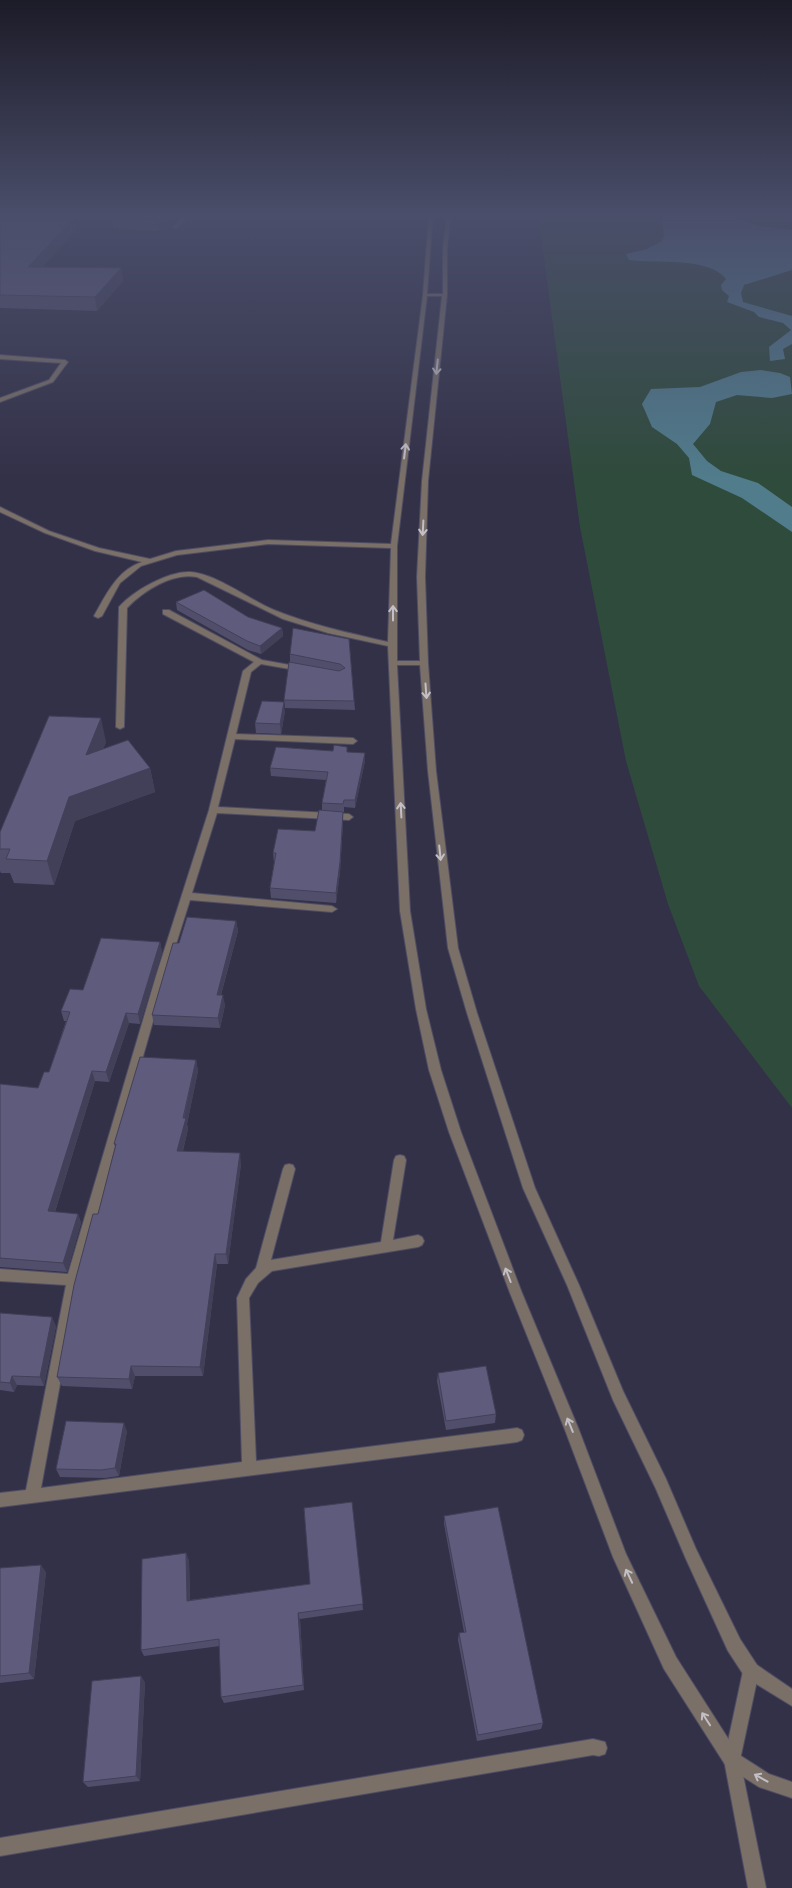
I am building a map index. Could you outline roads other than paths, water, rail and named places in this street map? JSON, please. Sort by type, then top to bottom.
[{"type":"street","points":[[424,301],[394,546],[392,645],[405,911],[421,1009],[435,1070],[455,1132],[620,1556],[670,1663],[732,1760],[756,1888]]},
{"type":"street","points":[[444,301],[425,481],[421,577],[424,663],[432,771],[453,948],[529,1188],[573,1285],[618,1395],[661,1484],[691,1554],[734,1645],[751,1671],[792,1698]]},
{"type":"street","points":[[0,357],[65,362],[51,381],[0,400]]},
{"type":"street","points":[[0,510],[47,532],[88,547],[149,561]]},
{"type":"street","points":[[98,616],[117,582],[139,565],[176,553],[268,542],[394,546]]},
{"type":"street","points":[[120,727],[123,606],[144,591],[177,576],[190,574],[203,577],[269,611],[305,625],[392,645]]},
{"type":"street","points":[[166,612],[260,662],[313,671]]},
{"type":"street","points":[[32,1496],[73,1280],[161,976],[188,896],[213,810],[247,671],[260,662]]},
{"type":"street","points":[[393,663],[424,663]]},
{"type":"street","points":[[232,736],[353,741]]},
{"type":"street","points":[[213,810],[349,817]]},
{"type":"street","points":[[188,896],[332,909]]},
{"type":"street","points":[[386,1247],[400,1160]]},
{"type":"street","points":[[262,1270],[289,1169]]},
{"type":"street","points":[[249,1468],[243,1298],[249,1284],[262,1270],[270,1266],[418,1241]]},
{"type":"street","points":[[0,1276],[73,1280]]},
{"type":"street","points":[[0,1500],[517,1435]]},
{"type":"street","points":[[732,1760],[751,1671]]},
{"type":"street","points":[[0,1847],[599,1748]]},
{"type":"street","points":[[732,1760],[764,1781],[792,1790]]},
{"type":"water","points":[[743,301],[792,316],[792,344],[783,349],[785,359],[770,361],[769,347],[791,330],[783,323],[759,317],[754,312],[727,302]]},
{"type":"water","points":[[761,370],[780,373],[790,377],[792,394],[772,398],[737,395],[716,402],[710,424],[693,444],[707,461],[721,471],[758,483],[792,507],[792,532],[742,498],[692,475],[689,458],[677,444],[652,427],[642,404],[651,389],[700,387],[741,372]]}]
